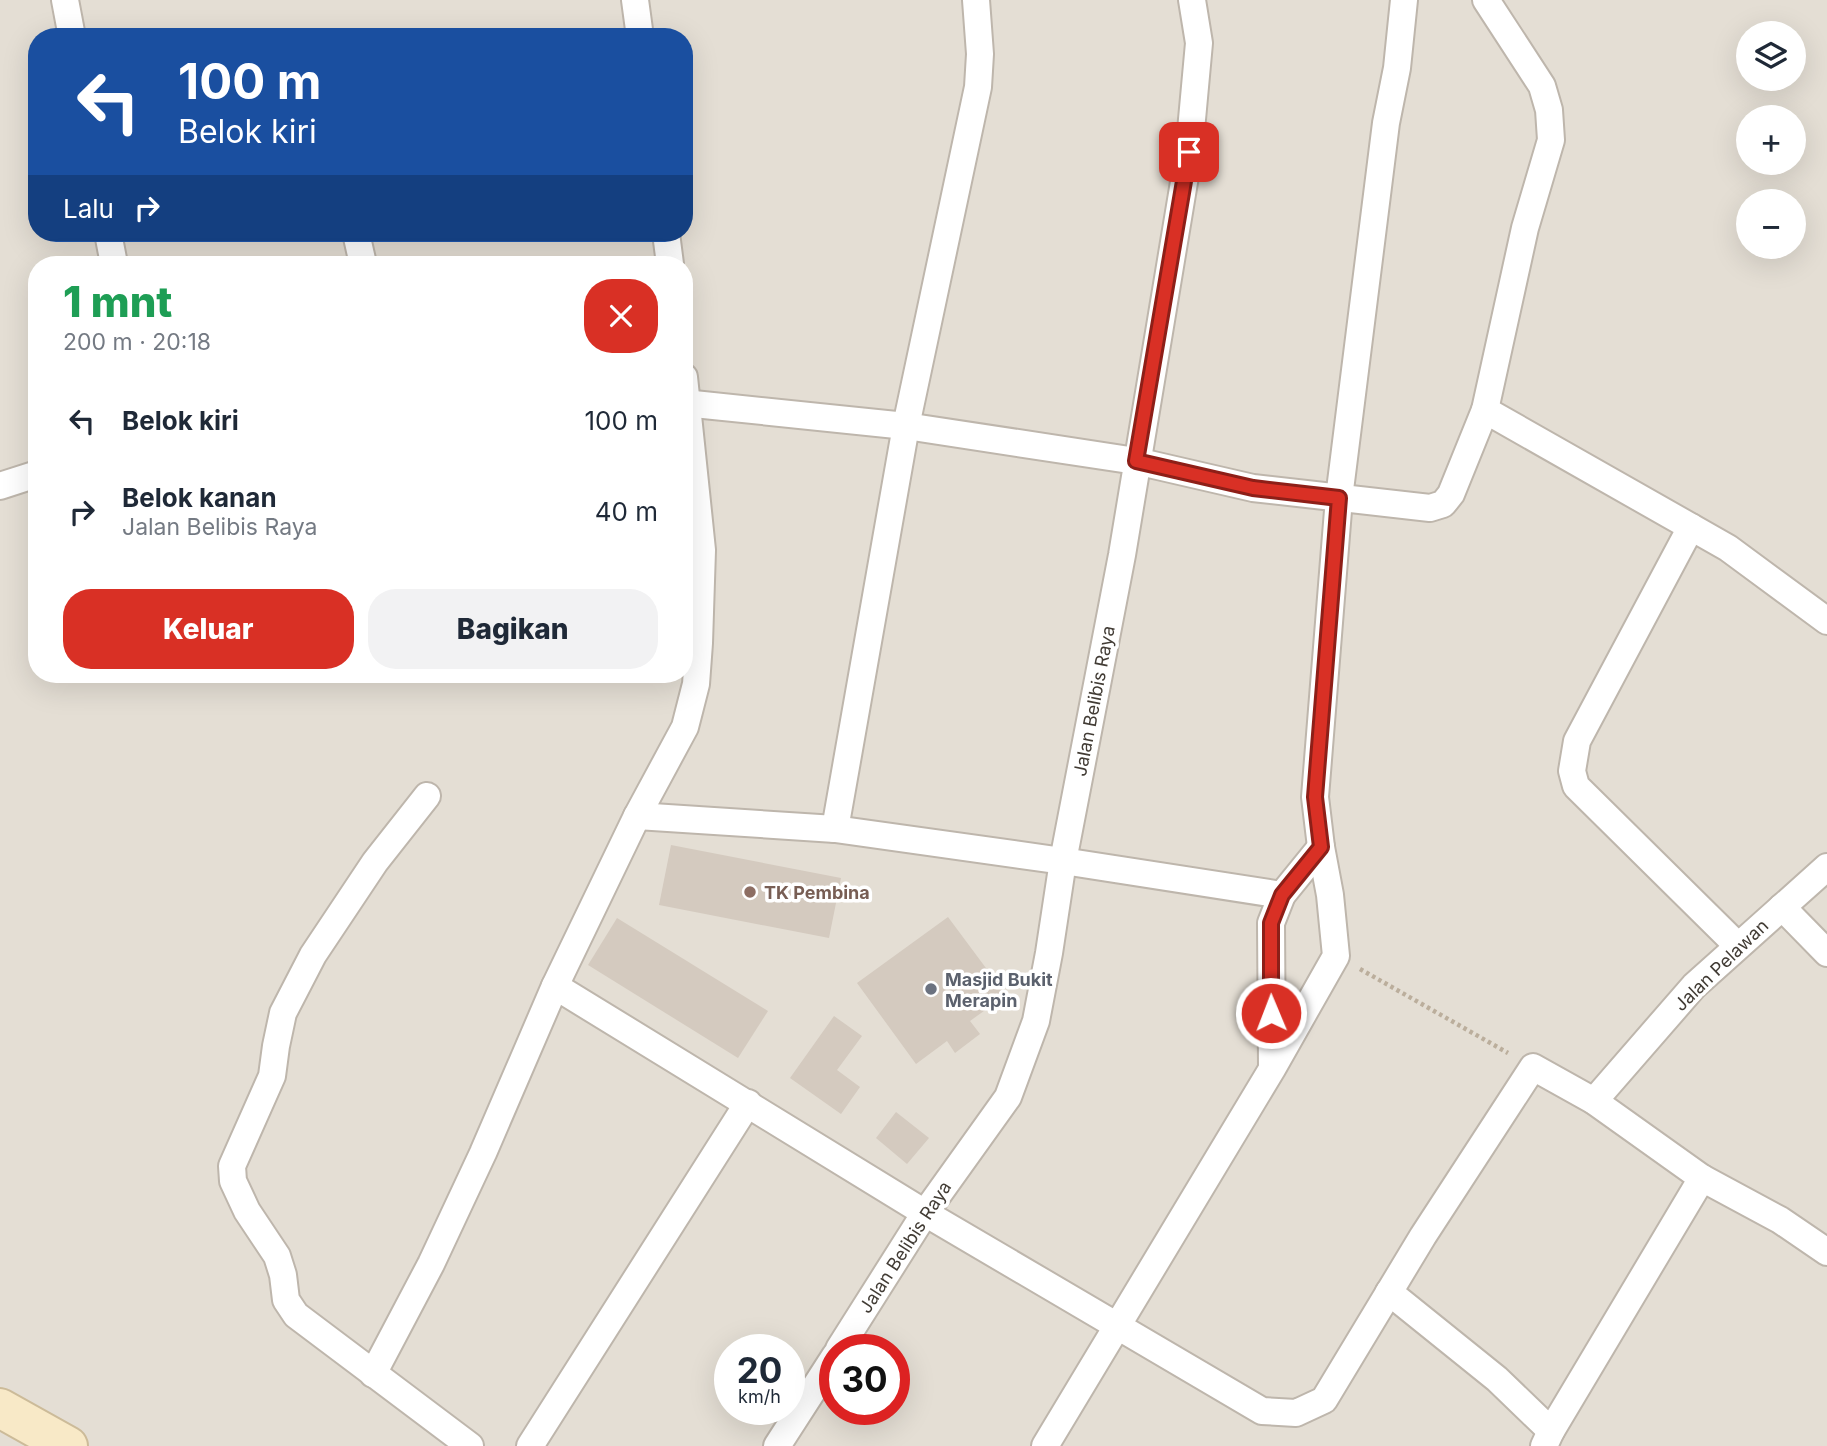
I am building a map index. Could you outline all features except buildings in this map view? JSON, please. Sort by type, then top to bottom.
[{"type":"main road","points":[[0,1408],[58,1443]]},
{"type":"street","points":[[65,0],[70,28]]},
{"type":"street","points":[[635,0],[639,28]]},
{"type":"street","points":[[835,829],[906,426],[978,87],[980,54],[976,0]]},
{"type":"street","name":"Jalan Belibis Raya","points":[[848,1334],[925,1213],[1008,1097],[1036,1021],[1063,861],[1122,555],[1189,152],[1199,43],[1192,0]]},
{"type":"street","points":[[1045,1446],[1272,1069],[1336,956],[1315,797],[1339,498],[1404,0]]},
{"type":"street","points":[[693,404],[906,426],[1136,461],[1253,488],[1430,508],[1443,504],[1451,494],[1485,410],[1525,228],[1551,140],[1549,110],[1542,86],[1486,0]]},
{"type":"street","points":[[1485,410],[1737,554],[1827,621]]},
{"type":"street","points":[[373,1374],[431,1264],[466,1190],[555,986],[637,816],[685,727],[696,684],[702,550],[693,467]]},
{"type":"street","points":[[0,486],[28,477]]},
{"type":"street","points":[[1691,527],[1577,741],[1572,771],[1576,786],[1738,946]]},
{"type":"street","points":[[427,796],[375,862],[313,955],[283,1013],[272,1076],[232,1166],[233,1181],[247,1211],[276,1256],[283,1275],[286,1300],[296,1315],[470,1446]]},
{"type":"street","points":[[637,816],[835,829],[1282,895]]},
{"type":"street","points":[[1272,1069],[1271,923],[1282,895],[1321,847]]},
{"type":"street","name":"Jalan Pelawan","points":[[1594,1101],[1694,986],[1827,867]]},
{"type":"street","points":[[1782,907],[1827,953]]},
{"type":"street","points":[[555,986],[925,1213],[1262,1411],[1296,1413],[1324,1401],[1423,1236],[1533,1067],[1594,1101],[1702,1178],[1780,1220],[1827,1252]]},
{"type":"street","points":[[530,1446],[748,1103]]},
{"type":"street","points":[[1389,1292],[1497,1379],[1547,1438],[1702,1178]]},
{"type":"street","points":[[777,1446],[819,1381]]},
{"type":"path","points":[[1336,956],[1533,1067]]},
{"type":"shaded area","points":[[0,0],[1827,0],[1827,1446],[0,1446]]},
{"type":"place","name":"TK Pembina","points":[[750,892]]},
{"type":"place","name":"Masjid Bukit Merapin","points":[[931,989]]},
{"type":"route","points":[[1189,152],[1136,461],[1253,488],[1339,498],[1315,797],[1321,847],[1282,895],[1271,923],[1271,1013]]}]
